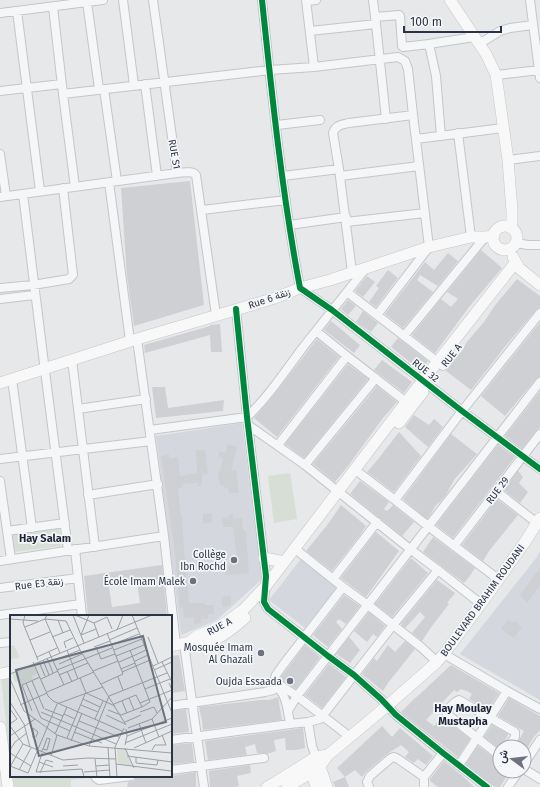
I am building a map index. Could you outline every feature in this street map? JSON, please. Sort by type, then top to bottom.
[{"type":"street","points":[[0,13],[103,0]]},
{"type":"street","points":[[123,0],[134,85]]},
{"type":"street","name":"RUE S1","points":[[154,0],[177,173],[192,172],[196,175],[216,315]]},
{"type":"street","points":[[262,0],[289,225],[300,288]]},
{"type":"street","points":[[314,67],[307,0],[316,0]]},
{"type":"street","points":[[373,0],[386,119]]},
{"type":"street","points":[[450,0],[491,63],[496,75],[508,160],[512,211],[511,228]]},
{"type":"street","points":[[496,75],[540,73],[530,0]]},
{"type":"street","points":[[87,2],[102,89],[134,340],[146,399],[180,644],[193,703],[204,787]]},
{"type":"street","points":[[53,6],[75,187]]},
{"type":"street","points":[[17,11],[40,191]]},
{"type":"street","points":[[310,31],[399,15],[403,47],[477,41],[510,28],[533,25]]},
{"type":"street","points":[[429,44],[436,76],[441,136]]},
{"type":"street","points":[[63,94],[398,57],[404,61],[408,69],[429,248],[377,315]]},
{"type":"street","points":[[0,91],[62,84]]},
{"type":"street","points":[[145,84],[158,176]]},
{"type":"street","points":[[352,272],[333,133],[334,130],[340,125],[349,123],[413,115]]},
{"type":"street","points":[[276,125],[320,120]]},
{"type":"street","points":[[416,139],[503,128]]},
{"type":"street","points":[[458,133],[471,237]]},
{"type":"street","points":[[0,154],[3,196],[177,173]]},
{"type":"street","points":[[508,160],[540,156]]},
{"type":"street","points":[[283,176],[420,166]]},
{"type":"street","points":[[0,288],[33,285],[69,279],[73,275],[63,188]]},
{"type":"street","points":[[22,194],[65,523],[78,578],[82,615]]},
{"type":"street","points":[[202,210],[286,200]]},
{"type":"street","points":[[289,225],[425,213]]},
{"type":"street","points":[[404,336],[489,236],[501,228],[511,228],[514,230],[517,236],[512,246],[517,265],[540,285]]},
{"type":"street","points":[[489,236],[494,240],[497,247],[501,249],[512,246],[540,245]]},
{"type":"street","name":"Rue 6 زنقة","points":[[0,383],[429,248],[471,237],[489,236]]},
{"type":"street","name":"RUE A","points":[[180,644],[197,645],[219,638],[250,614],[265,598],[297,550],[517,265]]},
{"type":"street","points":[[248,421],[256,408],[366,268]]},
{"type":"street","name":"RUE 32","points":[[300,288],[332,310],[462,411],[540,469]]},
{"type":"street","points":[[347,292],[440,364]]},
{"type":"street","points":[[0,299],[34,295]]},
{"type":"street","points":[[236,309],[266,576],[264,602],[268,609],[354,675],[381,699],[396,715],[487,787]]},
{"type":"street","points":[[395,500],[462,411],[540,312]]},
{"type":"street","points":[[316,331],[409,404]]},
{"type":"street","points":[[278,445],[347,356]]},
{"type":"street","points":[[72,360],[95,547]]},
{"type":"street","points":[[305,466],[376,378]]},
{"type":"street","points":[[12,379],[32,528]]},
{"type":"street","points":[[288,711],[297,696],[540,382]]},
{"type":"street","points":[[78,410],[146,399]]},
{"type":"street","points":[[150,430],[248,421],[481,604]]},
{"type":"street","name":"RUE 29","points":[[454,546],[540,434]]},
{"type":"street","points":[[0,459],[151,441]]},
{"type":"street","points":[[357,472],[498,579]]},
{"type":"street","points":[[0,481],[11,558]]},
{"type":"street","points":[[88,495],[158,484]]},
{"type":"street","points":[[496,491],[539,520]]},
{"type":"street","name":"BOULEVARD BRAHIM ROUDANI","points":[[267,787],[314,764],[328,755],[387,706],[440,658],[481,604],[539,520]]},
{"type":"street","points":[[333,579],[377,522]]},
{"type":"street","points":[[7,531],[65,523]]},
{"type":"street","points":[[0,560],[164,536]]},
{"type":"street","points":[[297,550],[421,647],[540,709]]},
{"type":"street","name":"RUE A","points":[[180,644],[215,629],[238,615],[266,586],[284,562],[297,550]]},
{"type":"street","points":[[264,558],[284,562]]},
{"type":"street","points":[[172,740],[308,722],[320,719],[324,716],[393,625],[438,570]]},
{"type":"street","name":"Rue E3 زنقة","points":[[0,588],[78,578]]},
{"type":"street","points":[[290,724],[288,711],[282,694],[276,686],[276,675],[343,587]]},
{"type":"street","points":[[0,615],[81,604]]},
{"type":"street","points":[[0,643],[10,642]]},
{"type":"street","points":[[0,674],[10,672]]},
{"type":"street","points":[[276,686],[297,696],[350,736]]},
{"type":"street","points":[[172,706],[264,692],[276,686]]},
{"type":"street","points":[[459,765],[507,691]]},
{"type":"street","points":[[492,750],[448,715],[448,709],[459,700],[514,732],[515,737],[514,739]]},
{"type":"street","points":[[308,722],[316,787]]},
{"type":"street","points":[[0,727],[8,787]]},
{"type":"street","points":[[532,752],[540,740]]},
{"type":"street","points":[[424,787],[424,777],[443,753]]},
{"type":"street","points":[[369,787],[367,782],[370,776],[394,757],[424,777]]},
{"type":"street","points":[[172,770],[264,758]]},
{"type":"street","points":[[314,764],[327,787]]},
{"type":"street","name":"BOULEVARD BRAHIM ROUDANI","points":[[287,787],[314,764]]},
{"type":"street","points":[[96,777],[99,780],[123,777]]},
{"type":"shaded area","points":[[242,423],[262,579],[217,620],[181,635],[156,436]]},
{"type":"shaded area","points":[[290,473],[297,519],[274,523],[268,476]]},
{"type":"shaded area","points":[[59,526],[61,546],[14,552],[12,532]]},
{"type":"shaded area","points":[[540,551],[540,700],[460,654],[537,557]]},
{"type":"shaded area","points":[[301,559],[337,587],[305,628],[269,600]]},
{"type":"shaded area","points":[[10,676],[10,757],[1,678]]},
{"type":"shaded area","points":[[12,777],[92,777],[71,780],[71,787],[14,787]]},
{"type":"building","points":[[190,181],[204,305],[134,326],[127,276],[121,188]]},
{"type":"building","points":[[481,250],[502,268],[469,307],[435,353],[412,335],[441,299],[451,307],[458,299],[447,292]]},
{"type":"building","points":[[448,253],[458,261],[438,286],[420,275],[417,280],[433,292],[403,328],[385,314],[425,262],[434,270]]},
{"type":"building","points":[[388,270],[398,278],[376,307],[369,302],[379,288],[376,286]]},
{"type":"building","points":[[367,276],[375,282],[363,297],[355,291]]},
{"type":"building","points":[[517,279],[540,296],[540,308],[536,310],[503,349],[471,390],[446,371],[453,359],[462,351],[466,343]]},
{"type":"building","points":[[348,300],[356,306],[348,315],[341,309]]},
{"type":"building","points":[[363,311],[378,323],[371,332],[356,322]]},
{"type":"building","points":[[331,321],[360,345],[354,353],[324,330]]},
{"type":"building","points":[[540,322],[540,377],[536,379],[505,416],[481,396]]},
{"type":"building","points":[[220,324],[222,352],[211,352],[210,335],[145,353],[144,345],[210,325]]},
{"type":"building","points":[[398,338],[428,361],[421,371],[391,347]]},
{"type":"building","points":[[317,339],[339,357],[277,437],[254,418]]},
{"type":"building","points":[[382,360],[412,382],[404,393],[374,370]]},
{"type":"building","points":[[348,364],[368,379],[304,458],[285,444]]},
{"type":"building","points":[[377,386],[397,402],[383,418],[335,482],[313,464]]},
{"type":"building","points":[[152,387],[165,387],[168,408],[224,400],[223,411],[156,418]]},
{"type":"building","points":[[540,391],[540,427],[522,449],[505,436]]},
{"type":"building","points":[[414,415],[429,425],[434,419],[443,427],[428,447],[405,427]]},
{"type":"building","points":[[399,432],[421,456],[394,492],[367,472]]},
{"type":"building","points":[[451,434],[477,454],[454,480],[446,495],[435,506],[427,519],[403,499]]},
{"type":"building","points":[[228,444],[237,447],[231,471],[236,470],[239,493],[229,493],[228,488],[220,485],[218,471],[220,471],[223,459],[218,456],[220,451],[225,453]]},
{"type":"building","points":[[498,445],[515,457],[453,538],[436,525]]},
{"type":"building","points":[[196,450],[205,450],[208,474],[202,475],[201,486],[198,486],[198,483],[182,484],[183,487],[178,488],[181,518],[182,517],[189,603],[205,603],[205,605],[214,605],[214,614],[208,614],[208,619],[201,619],[201,623],[194,624],[194,617],[184,618],[183,607],[180,608],[175,553],[161,456],[169,454],[169,459],[178,457],[180,476],[197,473]]},
{"type":"building","points":[[518,471],[523,477],[519,483],[528,492],[520,503],[504,490]]},
{"type":"building","points":[[360,481],[389,502],[384,509],[387,511],[393,505],[414,522],[402,536],[350,494]]},
{"type":"building","points":[[497,499],[518,515],[489,551],[483,561],[462,545]]},
{"type":"building","points":[[341,505],[366,526],[332,571],[306,551]]},
{"type":"building","points":[[212,513],[212,522],[203,524],[203,514]]},
{"type":"building","points":[[229,514],[233,515],[234,519],[242,518],[243,531],[246,531],[249,573],[226,575],[224,566],[238,564],[233,527],[223,527],[222,518],[229,517]]},
{"type":"building","points":[[376,532],[399,551],[366,597],[341,578]]},
{"type":"building","points":[[433,537],[475,568],[464,583],[423,552]]},
{"type":"building","points":[[411,558],[428,573],[392,617],[375,604]]},
{"type":"building","points":[[162,565],[167,615],[88,615],[84,576]],"holes":[[[137,582],[140,603],[112,607],[109,587]]]},
{"type":"building","points":[[540,568],[540,586],[527,603],[520,595]]},
{"type":"building","points":[[437,580],[455,593],[447,603],[449,604],[422,641],[412,633],[425,617],[420,612],[405,628],[401,624]]},
{"type":"building","points":[[344,595],[360,606],[346,624],[339,619],[336,622],[342,629],[328,647],[313,635]]},
{"type":"building","points":[[231,596],[231,605],[222,607],[222,597]]},
{"type":"building","points":[[369,612],[385,626],[377,637],[373,634],[367,642],[354,631]]},
{"type":"building","points":[[508,620],[512,623],[515,621],[522,627],[514,638],[501,629]]},
{"type":"building","points":[[349,637],[360,650],[350,663],[336,654]]},
{"type":"building","points":[[405,641],[415,649],[383,691],[362,674],[374,658],[377,661],[388,645],[395,652]]},
{"type":"building","points":[[305,645],[320,657],[296,689],[282,680],[281,677]]},
{"type":"building","points":[[179,655],[185,691],[172,693],[172,656]]},
{"type":"building","points":[[329,664],[346,677],[322,708],[305,695]]},
{"type":"building","points":[[451,665],[499,693],[488,710],[469,699],[472,694],[467,691],[461,689],[457,692],[454,690],[426,720],[434,726],[442,717],[470,739],[458,757],[401,712]]},
{"type":"building","points":[[278,697],[282,720],[203,730],[199,707],[269,700]]},
{"type":"building","points":[[509,698],[540,716],[540,730],[532,740],[520,739],[524,731],[498,716]]},
{"type":"building","points":[[186,709],[189,732],[172,734],[172,711]]},
{"type":"building","points":[[492,725],[508,734],[506,739],[492,739],[492,743],[484,737]]},
{"type":"building","points":[[382,726],[392,737],[400,728],[433,756],[426,765],[418,759],[414,763],[405,757],[409,752],[401,745],[387,754],[362,777],[355,770],[345,777],[337,768]]},
{"type":"building","points":[[303,728],[305,748],[286,750],[285,738],[274,740],[276,751],[267,754],[257,753],[255,744],[245,747],[247,755],[208,760],[205,741]]},
{"type":"building","points":[[192,743],[194,762],[172,764],[172,745]]},
{"type":"building","points":[[478,746],[492,756],[492,779],[505,779],[500,787],[495,787],[466,764]]},
{"type":"building","points":[[444,761],[474,787],[438,787],[430,781]]},
{"type":"building","points":[[250,765],[251,773],[237,776],[239,786],[210,787],[209,771]]},
{"type":"building","points":[[196,772],[196,787],[127,787],[128,782],[134,781],[136,777],[172,776]]},
{"type":"building","points":[[345,777],[349,787],[335,787],[333,782]]},
{"type":"cycle path","points":[[262,0],[283,180],[300,288],[332,310],[462,411],[540,469]]},
{"type":"cycle path","points":[[236,309],[266,576],[264,602],[268,609],[354,675],[381,699],[396,715],[487,787]]},
{"type":"place","name":"Collège Ibn Rochd","points":[[234,560]]},
{"type":"place","name":"École Imam Malek","points":[[193,581]]},
{"type":"place","name":"Mosquée Imam Al Ghazali","points":[[261,653]]},
{"type":"place","name":"Oujda Essaada","points":[[290,681]]},
{"type":"district","name":"Hay Salam","points":[[45,538]]},
{"type":"district","name":"Hay Moulay Mustapha","points":[[463,714]]}]
